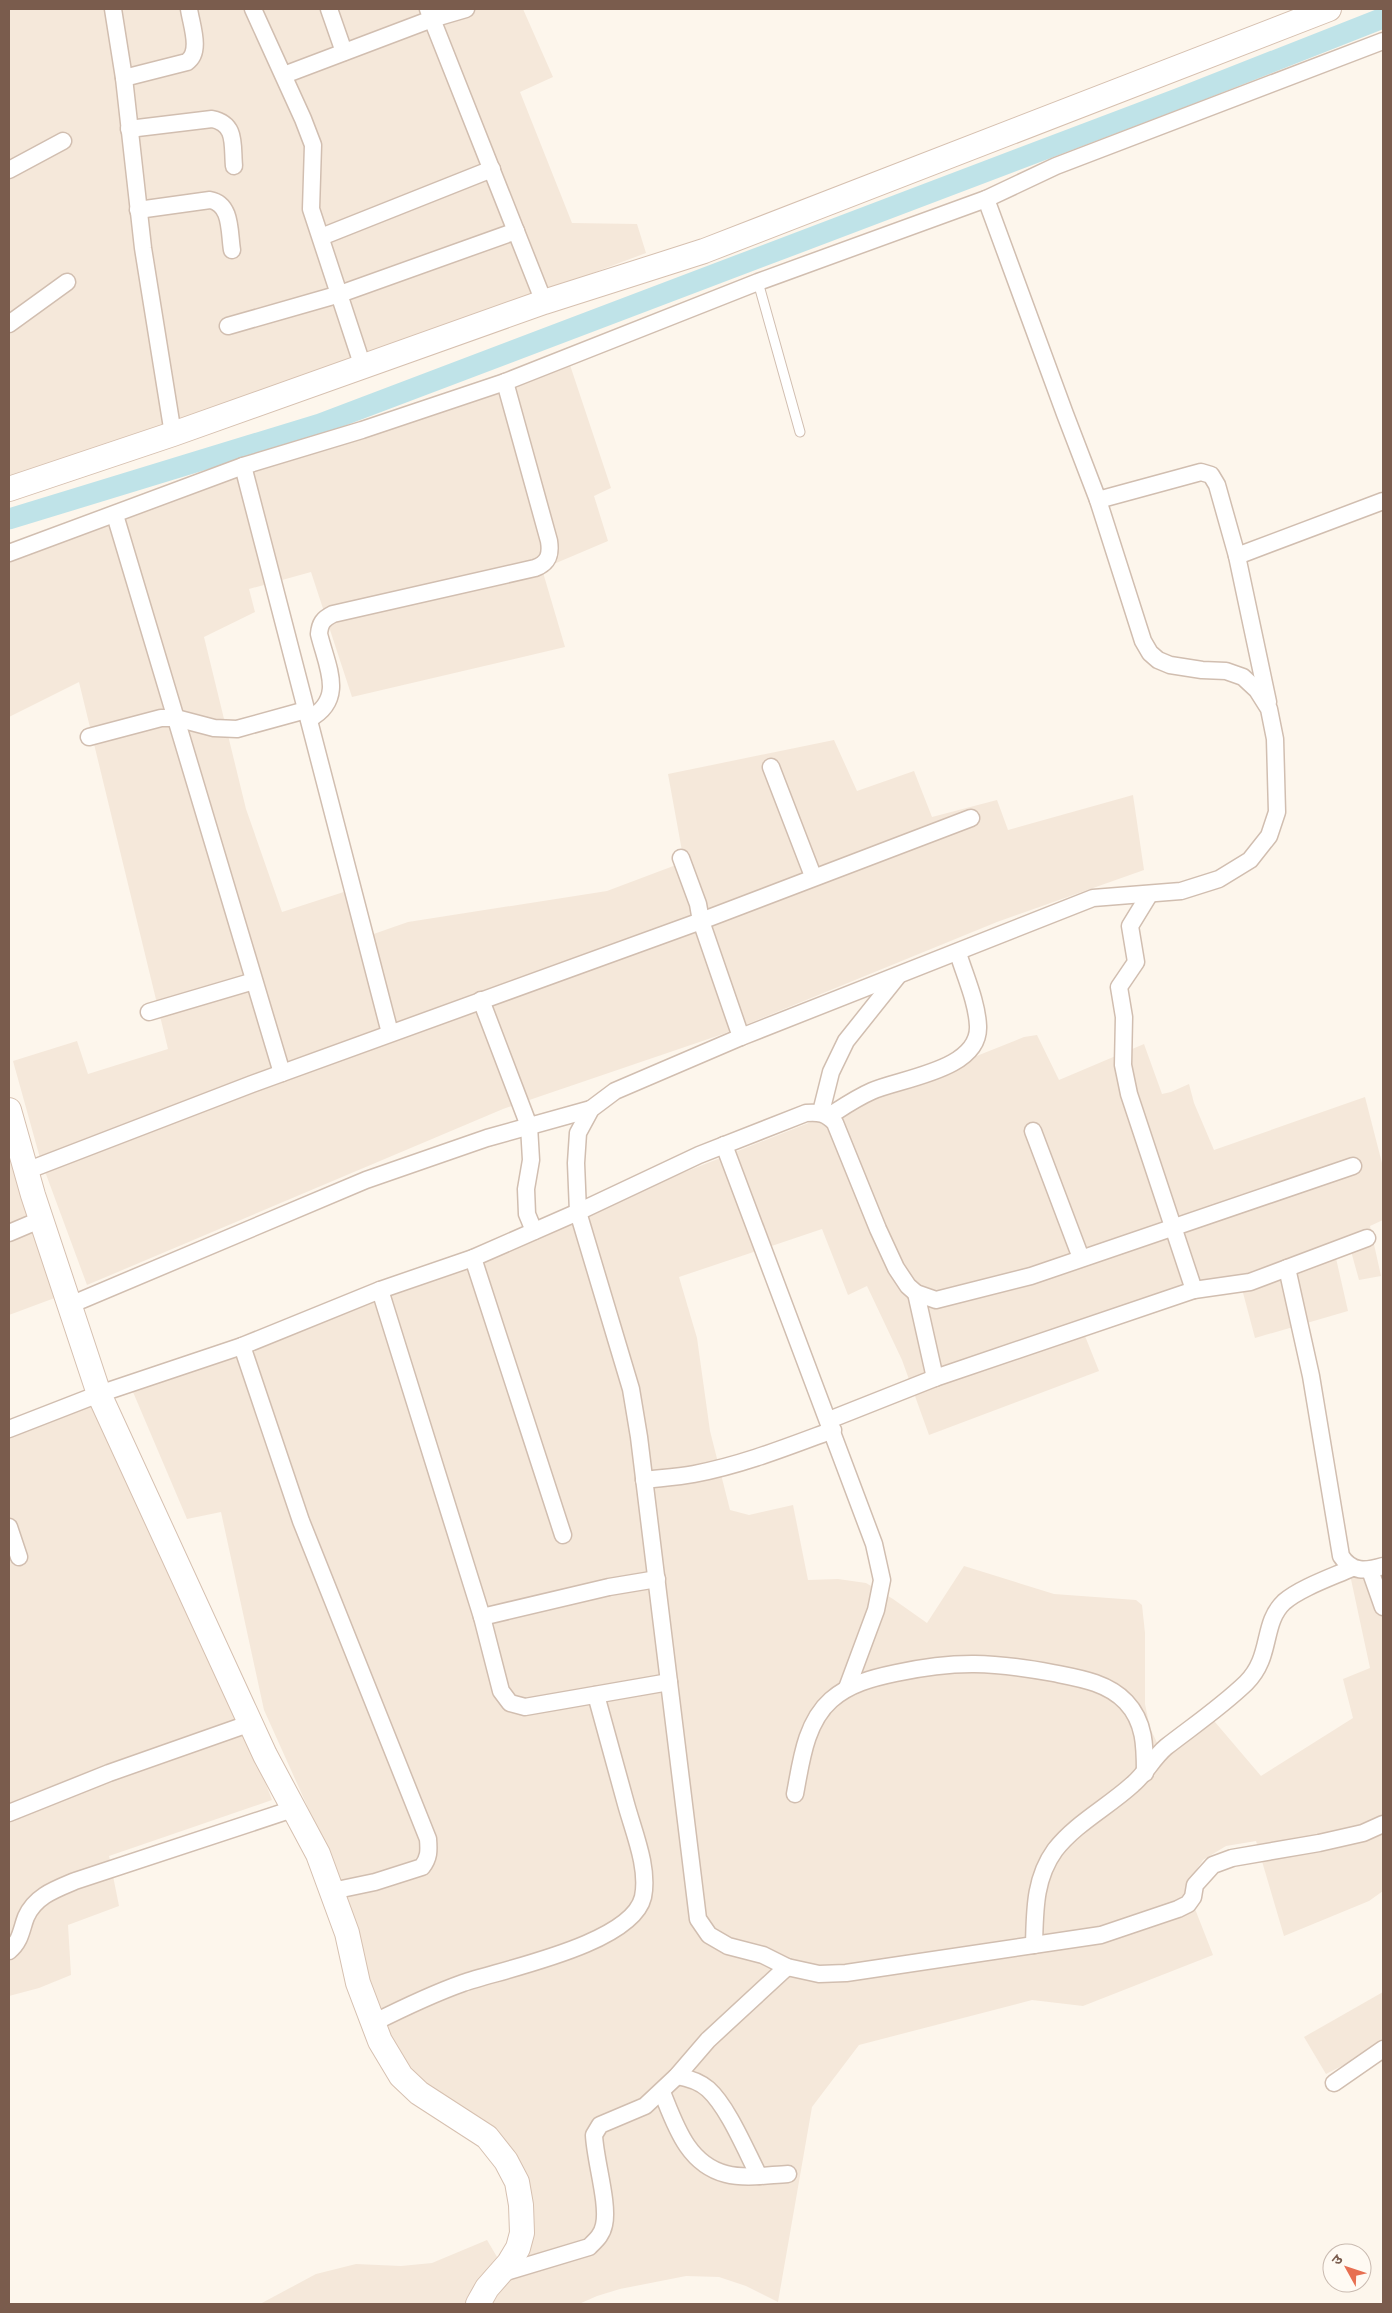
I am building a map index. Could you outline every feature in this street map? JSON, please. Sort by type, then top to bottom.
[{"type":"street","points":[[113,9],[124,78],[143,248],[173,434]]},
{"type":"street","points":[[124,78],[187,62],[193,58],[195,52],[189,9]]},
{"type":"street","points":[[253,9],[284,75],[313,145],[311,210],[363,367]]},
{"type":"street","points":[[329,9],[344,52]]},
{"type":"street","points":[[284,75],[344,52],[430,14],[466,9]]},
{"type":"street","points":[[9,489],[173,434],[544,302],[704,251],[1328,9]]},
{"type":"street","points":[[430,14],[544,302]]},
{"type":"street","points":[[9,553],[243,466],[362,430],[505,382],[758,282],[986,199],[1056,166],[1383,41]]},
{"type":"street","points":[[129,129],[212,119],[221,121],[228,126],[231,133],[234,166]]},
{"type":"street","points":[[9,170],[63,141]]},
{"type":"street","points":[[321,237],[492,170]]},
{"type":"street","points":[[986,199],[1098,500],[1139,630],[1150,653],[1158,660],[1170,665],[1202,670],[1226,671],[1243,677],[1257,690],[1269,709]]},
{"type":"street","points":[[138,210],[210,200],[216,201],[223,205],[226,212],[232,250]]},
{"type":"street","points":[[228,326],[340,294],[516,231]]},
{"type":"street","points":[[9,324],[67,282]]},
{"type":"street","points":[[88,737],[161,718],[176,718],[214,728],[237,729],[307,715],[324,709],[330,701],[332,686],[319,634],[320,625],[325,618],[333,614],[535,568],[547,561],[550,552],[549,541],[505,382]]},
{"type":"street","points":[[243,466],[390,1033]]},
{"type":"street","points":[[70,1305],[366,1180],[487,1138],[591,1109],[615,1091],[741,1037],[958,953],[1093,898],[1182,891],[1219,879],[1250,860],[1268,836],[1277,812],[1278,785],[1275,739],[1238,556],[1218,485],[1211,476],[1201,472],[1098,500]]},
{"type":"street","points":[[1238,556],[1383,501]]},
{"type":"street","points":[[115,515],[282,1074]]},
{"type":"street","points":[[771,767],[813,876]]},
{"type":"street","points":[[26,1171],[390,1033],[700,921],[813,876],[971,818]]},
{"type":"street","points":[[681,858],[698,904],[700,921],[741,1037]]},
{"type":"street","points":[[1149,895],[1130,926],[1136,962],[1119,987],[1124,1017],[1123,1065],[1129,1094],[1194,1290]]},
{"type":"street","points":[[9,1429],[99,1394],[242,1346],[380,1290],[473,1258],[724,1145],[806,1112],[825,1114],[873,1090],[953,1064],[966,1054],[976,1040],[978,1028],[976,1012],[958,953]]},
{"type":"street","points":[[825,1114],[831,1072],[846,1041],[898,976]]},
{"type":"street","points":[[149,1012],[254,981]]},
{"type":"street","points":[[481,1000],[529,1126],[531,1160],[526,1189],[527,1214],[534,1231]]},
{"type":"street","points":[[591,1109],[578,1133],[576,1163],[578,1212],[631,1389],[657,1579],[698,1919],[709,1935],[728,1946],[763,1956],[787,1967],[819,1974],[846,1973],[1101,1935],[1178,1910],[1188,1904],[1193,1897],[1195,1885],[1204,1874],[1213,1865],[1225,1860],[1319,1843],[1362,1833],[1383,1824]]},
{"type":"street","points":[[9,1110],[26,1171],[99,1394],[251,1723],[293,1809],[318,1854],[347,1933],[358,1983],[380,2041],[401,2076],[418,2093],[487,2137],[506,2161],[517,2182],[521,2205],[522,2233],[518,2248],[487,2288],[478,2304]]},
{"type":"street","points":[[825,1114],[835,1123],[896,1268],[916,1293],[935,1378]]},
{"type":"street","points":[[1033,1131],[1081,1258]]},
{"type":"street","points":[[724,1145],[831,1425],[874,1544],[882,1580],[876,1610],[847,1688]]},
{"type":"street","points":[[916,1293],[936,1300],[1031,1276],[1172,1226],[1353,1166]]},
{"type":"street","points":[[9,1233],[42,1219]]},
{"type":"street","points":[[644,1480],[693,1474],[772,1453],[935,1378],[1194,1290],[1250,1282],[1367,1238]]},
{"type":"street","points":[[473,1258],[563,1535]]},
{"type":"street","points":[[1287,1268],[1311,1376],[1341,1556],[1352,1568]]},
{"type":"street","points":[[380,1290],[482,1617],[502,1691],[510,1703],[525,1707],[669,1682]]},
{"type":"street","points":[[242,1346],[302,1522],[428,1839],[429,1853],[422,1867],[375,1882],[332,1891]]},
{"type":"street","points":[[9,1527],[19,1557]]},
{"type":"street","points":[[1034,1945],[1036,1900],[1041,1876],[1055,1851],[1076,1828],[1134,1784],[1164,1748],[1206,1717],[1256,1671],[1262,1660],[1271,1623],[1276,1611],[1285,1601],[1352,1568],[1377,1568],[1383,1607]]},
{"type":"street","points":[[482,1617],[609,1586],[657,1579]]},
{"type":"street","points":[[795,1794],[804,1746],[818,1717],[829,1701],[847,1688],[870,1678],[933,1665],[977,1662],[1016,1666],[1086,1680],[1109,1689],[1126,1702],[1138,1721],[1145,1742],[1145,1772]]},
{"type":"street","points":[[373,2023],[425,1998],[465,1982],[567,1952],[607,1932],[633,1915],[642,1898],[644,1879],[639,1852],[596,1695]]},
{"type":"street","points":[[9,1812],[109,1773],[251,1723]]},
{"type":"street","points":[[9,1951],[21,1936],[26,1917],[35,1904],[48,1892],[75,1881],[293,1809]]},
{"type":"street","points":[[499,2274],[589,2247],[600,2237],[604,2225],[605,2212],[594,2135],[600,2126],[645,2106],[662,2092],[708,2040],[787,1967]]},
{"type":"street","points":[[1334,2083],[1383,2049]]},
{"type":"street","points":[[677,2076],[694,2080],[708,2088],[720,2102],[759,2176]]},
{"type":"street","points":[[662,2092],[680,2135],[696,2156],[708,2166],[726,2174],[759,2176],[788,2174]]},
{"type":"lane","points":[[758,282],[800,432]]},
{"type":"shaded area","points":[[9,9],[523,9],[553,77],[520,92],[572,223],[637,224],[646,253],[181,427],[9,487]]},
{"type":"shaded area","points":[[567,356],[611,488],[594,496],[608,541],[542,569],[565,647],[352,697],[311,572],[249,589],[255,612],[204,637],[246,809],[282,912],[353,889],[365,937],[408,922],[607,891],[684,862],[668,774],[834,740],[857,791],[914,771],[932,817],[997,800],[1008,830],[1133,795],[1144,870],[997,922],[723,1034],[503,1109],[87,1285],[40,1158],[13,1061],[77,1041],[88,1074],[168,1049],[79,682],[9,717],[9,558]]},
{"type":"shaded area","points":[[1037,1035],[1059,1080],[1144,1044],[1162,1094],[1189,1084],[1194,1103],[1214,1150],[1365,1097],[1383,1167],[1383,1220],[1370,1226],[1381,1276],[1359,1280],[1349,1244],[1333,1245],[1348,1311],[1255,1338],[1242,1289],[1239,1286],[1081,1326],[1099,1371],[929,1435],[902,1360],[867,1286],[848,1295],[822,1229],[679,1277],[697,1338],[710,1431],[730,1510],[749,1515],[793,1505],[808,1580],[838,1579],[866,1583],[927,1623],[964,1566],[1054,1594],[1136,1600],[1142,1605],[1145,1633],[1145,1704],[1150,1728],[1160,1749],[1209,1715],[1261,1776],[1353,1718],[1343,1679],[1370,1668],[1349,1570],[1383,1561],[1383,1891],[1369,1901],[1284,1936],[1256,1841],[1226,1846],[1203,1860],[1192,1876],[1188,1891],[1213,1955],[1083,2006],[1032,2000],[859,2045],[812,2107],[778,2302],[746,2286],[719,2277],[686,2276],[620,2289],[579,2304],[488,2304],[512,2270],[511,2154],[411,2086],[382,2031],[327,1850],[264,1710],[221,1512],[187,1519],[130,1385],[512,1241],[1024,1037]]},
{"type":"shaded area","points":[[9,1120],[68,1293],[9,1315]]},
{"type":"shaded area","points":[[107,1393],[218,1657],[272,1800],[109,1856],[119,1906],[68,1925],[71,1975],[39,1988],[9,1996],[9,1430]]},
{"type":"shaded area","points":[[1383,1992],[1383,2045],[1326,2074],[1304,2037]]},
{"type":"shaded area","points":[[487,2240],[500,2262],[477,2304],[260,2304],[316,2274],[356,2264],[401,2266],[432,2263]]},
{"type":"waterway","points":[[9,519],[320,424],[1177,99],[1383,18]]}]
